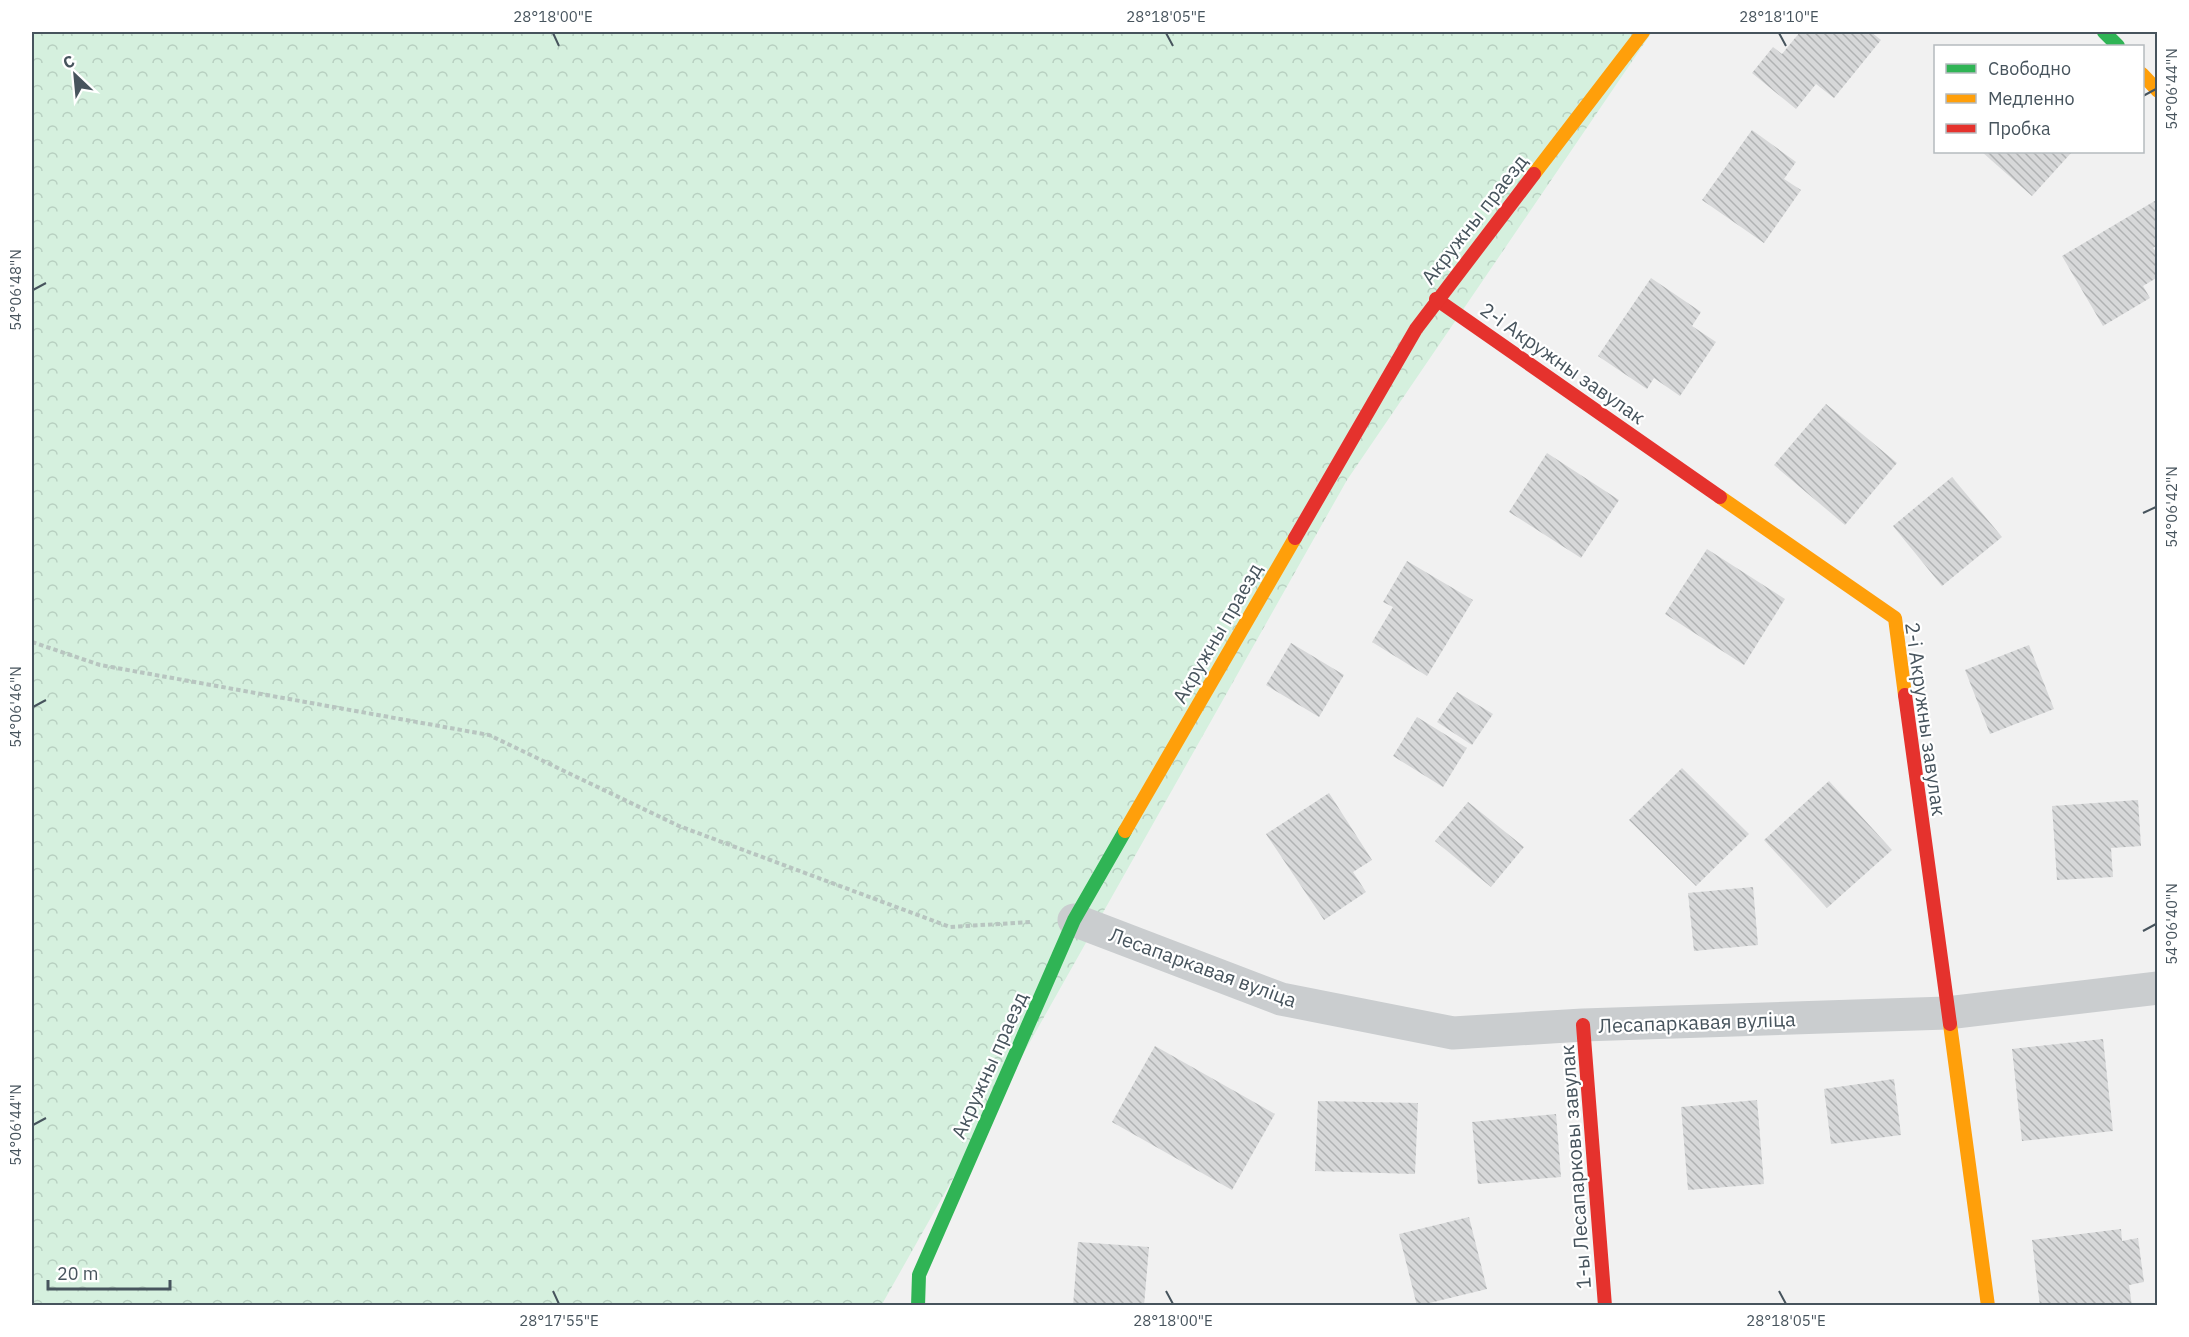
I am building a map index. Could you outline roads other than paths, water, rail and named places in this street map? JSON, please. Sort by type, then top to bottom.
[{"type":"street","name":"Акружны праезд","points":[[918,1305],[919,1275],[1074,920],[1416,328],[1643,32]]},
{"type":"street","points":[[2104,32],[2117,45]]},
{"type":"street","points":[[2144,76],[2157,90]]},
{"type":"street","name":"2-і Акружны завулак","points":[[1436,299],[1895,618],[1988,1305]]},
{"type":"street","name":"Лесапаркавая вуліца","points":[[1074,920],[1281,999],[1453,1033],[1583,1025],[1947,1013],[2157,988]]},
{"type":"street","name":"1-ы Лесапарковы завулак","points":[[1583,1025],[1605,1305]]}]
